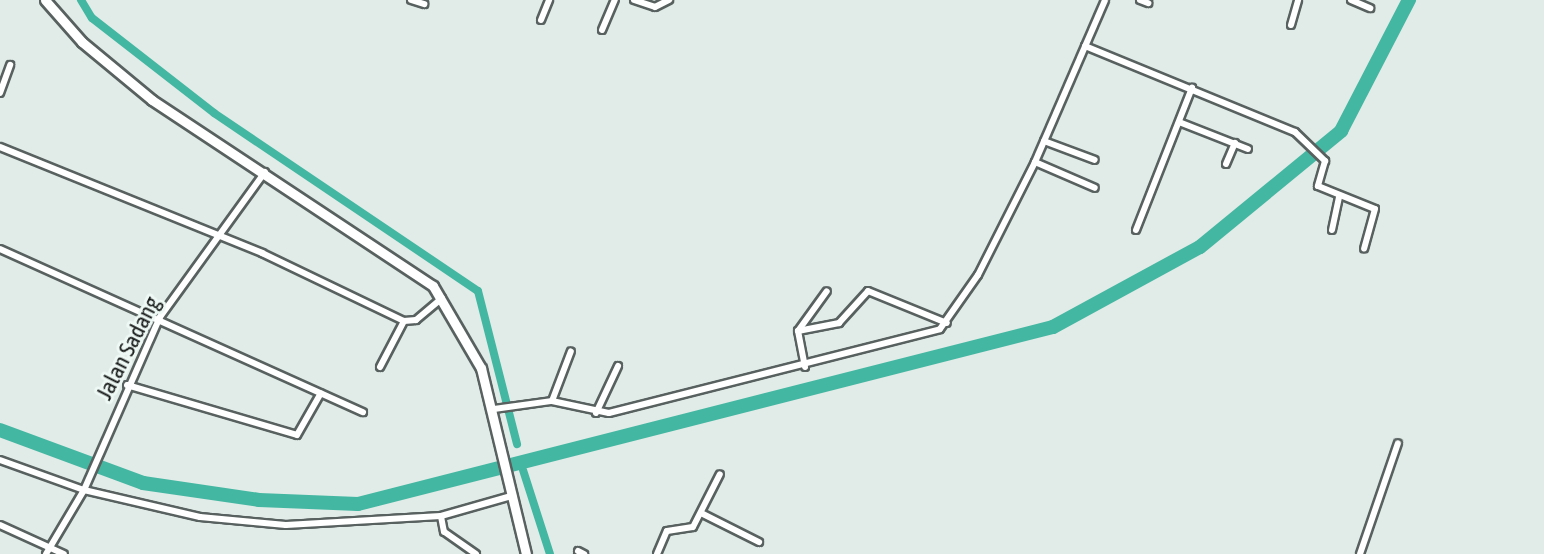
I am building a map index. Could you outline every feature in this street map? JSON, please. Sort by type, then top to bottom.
[{"type":"street","points":[[45,0],[82,42],[152,100],[399,258],[442,298],[471,346],[498,409],[507,473],[526,554]]},
{"type":"street","points":[[411,0],[424,4]]},
{"type":"street","points":[[541,20],[549,0]]},
{"type":"street","points":[[602,30],[615,0]]},
{"type":"street","points":[[638,1],[659,6],[669,0]]},
{"type":"street","points":[[498,409],[552,401],[596,413],[805,367],[919,337],[947,323],[1035,162],[1105,0]]},
{"type":"street","points":[[1140,0],[1148,3]]},
{"type":"street","points":[[1291,25],[1298,0]]},
{"type":"street","points":[[1351,0],[1370,8]]},
{"type":"street","points":[[1085,46],[1273,120],[1314,149],[1322,157],[1325,169],[1317,184],[1375,209],[1364,249]]},
{"type":"street","points":[[0,93],[10,65]]},
{"type":"street","points":[[1136,230],[1192,88]]},
{"type":"street","points":[[1179,122],[1248,149]]},
{"type":"street","points":[[1044,141],[1095,160]]},
{"type":"street","points":[[1226,164],[1235,144]]},
{"type":"street","points":[[0,148],[219,235],[404,321],[416,320],[442,298]]},
{"type":"street","points":[[1035,162],[1095,188]]},
{"type":"street","name":"Jalan Sadang","points":[[48,551],[83,490],[96,452],[160,317],[265,172]]},
{"type":"street","points":[[1332,230],[1339,195]]},
{"type":"street","points":[[0,249],[160,317],[363,412]]},
{"type":"street","points":[[805,367],[798,331],[827,291]]},
{"type":"street","points":[[798,331],[839,323],[868,291],[947,323]]},
{"type":"street","points":[[380,368],[404,321]]},
{"type":"street","points":[[552,401],[571,351]]},
{"type":"street","points":[[596,413],[618,366]]},
{"type":"street","points":[[127,385],[297,435],[320,393]]},
{"type":"street","points":[[1360,554],[1398,443]]},
{"type":"street","points":[[0,460],[83,490],[271,525],[441,516],[512,496]]},
{"type":"street","points":[[657,554],[667,531],[688,531],[701,513],[720,474]]},
{"type":"street","points":[[701,513],[759,542]]},
{"type":"street","points":[[441,516],[444,532],[476,554]]},
{"type":"street","points":[[0,526],[48,551],[64,554]]},
{"type":"waterway","points":[[81,0],[92,18],[214,113],[478,291],[517,444]]},
{"type":"waterway","points":[[0,430],[143,483],[259,500],[358,504],[1053,327],[1200,247],[1341,131],[1409,0]]},
{"type":"waterway","points":[[523,470],[550,554]]}]
